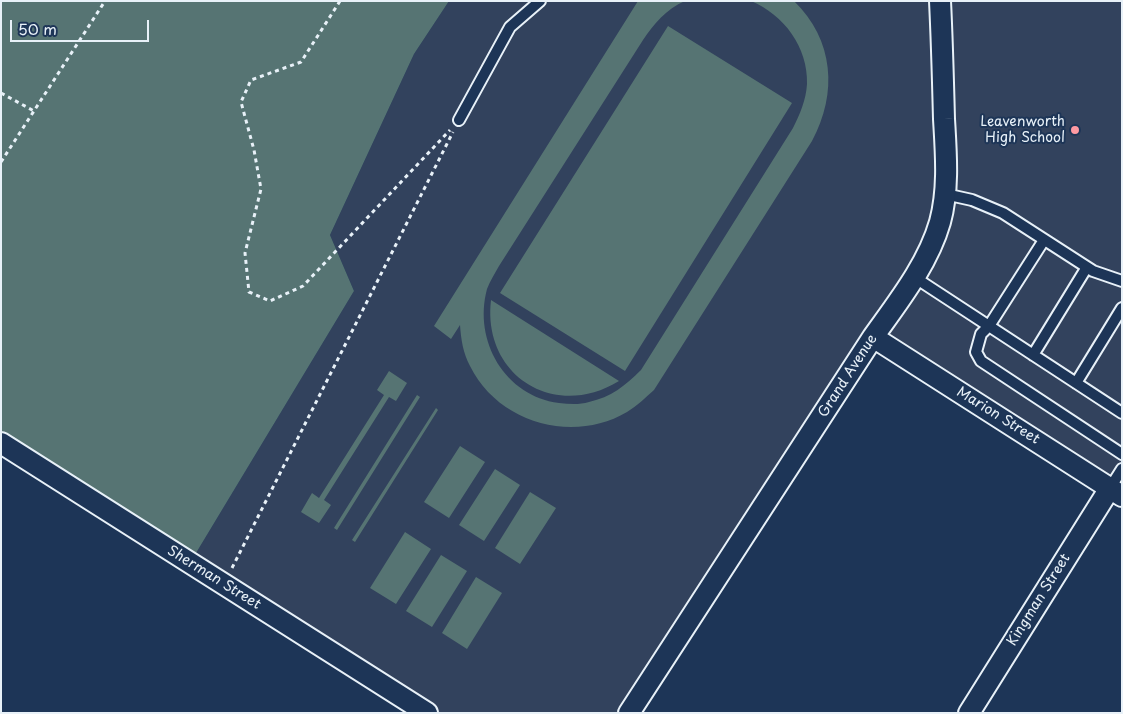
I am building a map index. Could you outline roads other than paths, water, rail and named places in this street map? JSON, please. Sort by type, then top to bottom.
[{"type":"street","name":"Grand Avenue","points":[[629,713],[914,277],[928,252],[940,223],[945,194],[940,1]]},
{"type":"street","name":"Marion Street","points":[[873,337],[1116,492]]},
{"type":"street","name":"Sherman Street","points":[[1,443],[427,713]]},
{"type":"street","name":"Kingman Street","points":[[968,713],[1116,492]]},
{"type":"lane","points":[[459,120],[510,27],[540,1]]},
{"type":"lane","points":[[945,194],[972,200],[1003,213],[1087,267],[1100,274],[1122,281]]},
{"type":"lane","points":[[1044,240],[989,326],[981,334],[976,352],[981,361],[1122,454]]},
{"type":"lane","points":[[1033,355],[1087,267]]},
{"type":"lane","points":[[914,277],[1076,384],[1120,409]]},
{"type":"lane","points":[[1076,384],[1122,308]]},
{"type":"lane","points":[[1116,492],[1122,469]]},
{"type":"place","name":"Leavenworth High School","points":[[1075,130]]}]
